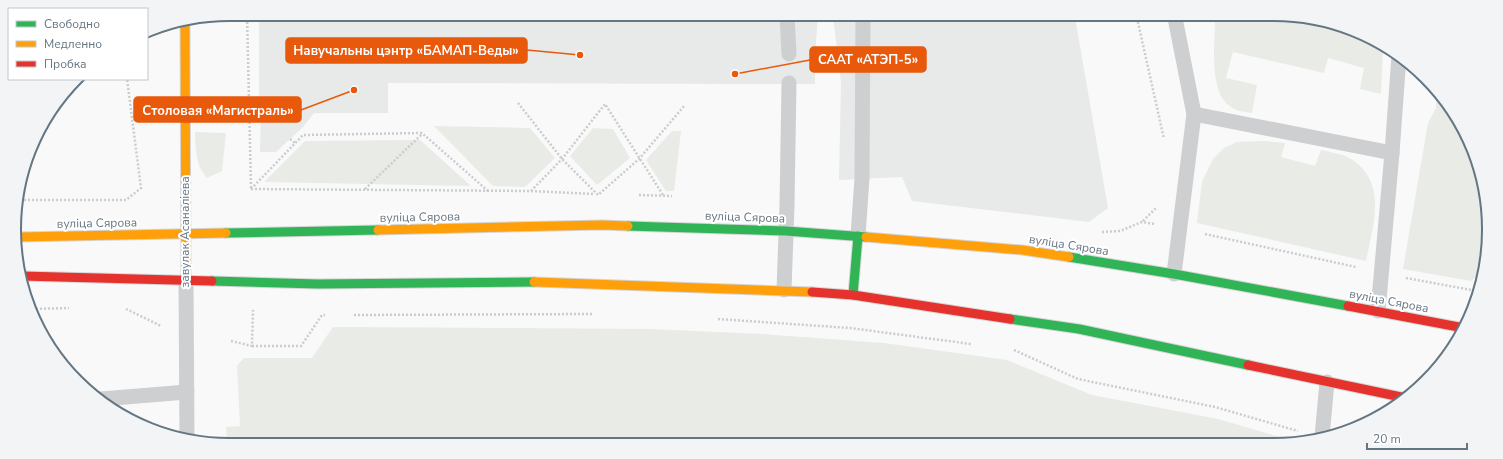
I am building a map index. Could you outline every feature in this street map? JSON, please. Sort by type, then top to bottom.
[{"type":"street","name":"завулак Асаналіева","points":[[185,26],[186,280]]},
{"type":"street","name":"вуліца Сярова","points":[[21,237],[602,225],[786,231],[1022,250],[1174,274],[1458,327]]},
{"type":"street","points":[[853,295],[858,236]]},
{"type":"street","points":[[26,276],[318,284],[553,282],[784,290],[853,295],[1080,329],[1398,396]]},
{"type":"lane","points":[[787,21],[788,54]]},
{"type":"lane","points":[[858,236],[862,178],[863,21]]},
{"type":"lane","points":[[1174,274],[1194,114],[1176,21]]},
{"type":"lane","points":[[1378,311],[1399,63]]},
{"type":"lane","points":[[784,290],[789,108],[788,83]]},
{"type":"lane","points":[[1194,114],[1392,153]]},
{"type":"lane","name":"завулак Асаналіева","points":[[186,280],[187,434]]},
{"type":"lane","points":[[1322,432],[1327,382]]},
{"type":"lane","points":[[109,399],[187,392]]},
{"type":"path","points":[[247,21],[251,189]]},
{"type":"path","points":[[1138,21],[1164,139]]},
{"type":"path","points":[[23,200],[126,200],[141,188],[127,80]]},
{"type":"path","points":[[518,103],[562,159],[598,194],[639,159],[685,106]]},
{"type":"path","points":[[531,191],[562,159],[604,104],[663,196]]},
{"type":"path","points":[[422,133],[489,192],[251,189],[303,135],[422,133]]},
{"type":"path","points":[[365,190],[422,133]]},
{"type":"path","points":[[290,139],[295,143]]},
{"type":"path","points":[[1142,222],[1156,208],[1157,201]]},
{"type":"path","points":[[125,308],[164,328]]},
{"type":"path","points":[[252,346],[253,308]]},
{"type":"path","points":[[346,315],[599,314]]},
{"type":"path","points":[[231,341],[252,346],[301,346],[322,315],[330,315]]},
{"type":"path","points":[[717,319],[850,328],[975,345]]},
{"type":"path","points":[[1006,349],[1014,350],[1078,379],[1215,407],[1305,433]]},
{"type":"shaded area","points":[[259,21],[818,21],[815,54],[815,84],[388,83],[388,113],[314,113],[303,127],[276,152],[260,152],[261,112],[259,112]]},
{"type":"shaded area","points":[[834,21],[1076,21],[1108,208],[1089,222],[912,201],[902,177],[839,180],[841,83]]},
{"type":"shaded area","points":[[1215,21],[1287,21],[1327,28],[1353,37],[1383,52],[1381,94],[1360,89],[1364,68],[1328,58],[1324,73],[1233,52],[1226,78],[1257,85],[1252,113],[1241,111],[1231,107],[1224,100],[1219,91],[1214,66]]},
{"type":"shaded area","points":[[1436,99],[1447,114],[1460,137],[1471,162],[1478,189],[1482,216],[1482,243],[1477,276],[1471,281],[1403,269],[1428,123],[1436,108]]},
{"type":"shaded area","points":[[434,126],[530,128],[555,158],[525,187],[493,186]]},
{"type":"shaded area","points":[[593,128],[613,129],[630,158],[597,185],[570,156]]},
{"type":"shaded area","points":[[672,131],[681,131],[674,191],[666,191],[646,160]]},
{"type":"shaded area","points":[[195,132],[226,133],[222,171],[207,178],[198,162]]},
{"type":"shaded area","points":[[420,140],[471,186],[264,182],[305,141]]},
{"type":"shaded area","points":[[1264,141],[1285,143],[1281,157],[1315,166],[1321,150],[1348,157],[1363,169],[1370,180],[1374,192],[1375,206],[1372,234],[1366,261],[1197,223],[1202,182],[1213,159],[1224,148],[1237,142]]},
{"type":"shaded area","points":[[333,327],[650,329],[762,334],[884,343],[1007,360],[1092,395],[1218,419],[1283,438],[227,438],[226,427],[240,426],[237,366],[244,358],[312,358]]},
{"type":"traffic: fast","points":[[628,226],[786,231],[866,237]]},
{"type":"traffic: fast","points":[[226,233],[378,230]]},
{"type":"traffic: fast","points":[[853,295],[858,236]]},
{"type":"traffic: fast","points":[[1069,257],[1174,274],[1348,306]]},
{"type":"traffic: fast","points":[[212,281],[318,284],[534,282]]},
{"type":"traffic: fast","points":[[1010,319],[1079,329],[1248,365]]},
{"type":"traffic: slow","points":[[185,26],[186,280]]},
{"type":"traffic: slow","points":[[378,230],[602,225],[628,226]]},
{"type":"traffic: slow","points":[[21,237],[226,233]]},
{"type":"traffic: slow","points":[[866,237],[1022,250],[1069,257]]},
{"type":"traffic: slow","points":[[534,282],[812,292]]},
{"type":"traffic: jam","points":[[26,276],[212,281]]},
{"type":"traffic: jam","points":[[812,292],[853,295],[1010,319]]},
{"type":"traffic: jam","points":[[1348,306],[1458,327]]},
{"type":"traffic: jam","points":[[1248,365],[1398,396]]},
{"type":"place","name":"Навучальны цэнтр «БАМАП-Веды»","points":[[580,55]]},
{"type":"place","name":"СААТ «АТЭП-5»","points":[[735,74]]},
{"type":"place","name":"Столовая «Магистраль»","points":[[354,90]]}]
